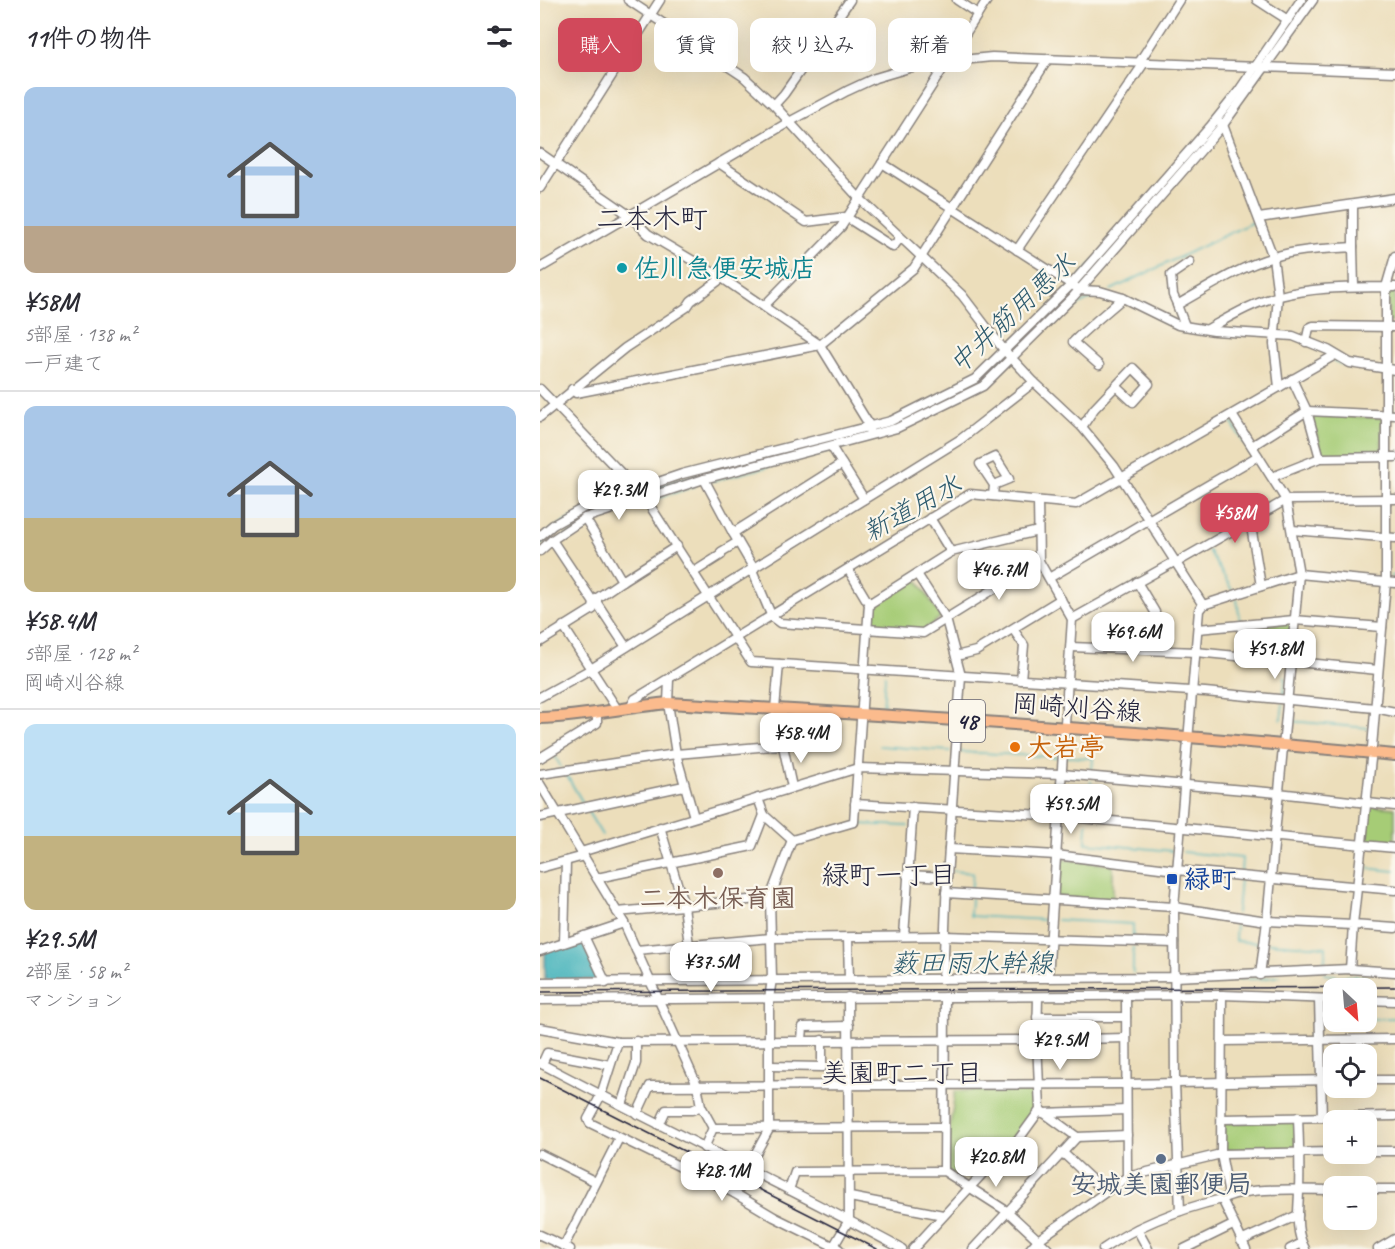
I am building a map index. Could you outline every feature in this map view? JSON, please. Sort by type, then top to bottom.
[{"type":"main road","name":"岡崎刈谷線","points":[[540,718],[557,718],[631,706],[669,706],[956,724],[1371,756],[1395,755]]},
{"type":"main road","name":"岡崎刈谷線","points":[[540,724],[597,718],[669,706]]},
{"type":"main road","name":"岡崎刈谷線","points":[[1371,756],[1395,762]]},
{"type":"street","points":[[628,0],[735,70],[774,105],[859,198],[962,295],[1008,353],[1034,382],[1082,427],[1123,477],[1203,605]]},
{"type":"street","points":[[540,188],[660,0]]},
{"type":"street","points":[[774,105],[850,0]]},
{"type":"street","points":[[957,0],[978,14]]},
{"type":"street","points":[[972,23],[987,0]]},
{"type":"street","points":[[1017,250],[1142,62],[1179,0]]},
{"type":"street","points":[[1257,0],[1288,20]]},
{"type":"street","points":[[1261,66],[1301,0]]},
{"type":"street","points":[[1008,353],[1080,290],[1220,122],[1313,0]]},
{"type":"street","points":[[972,59],[992,57],[1395,72]]},
{"type":"street","points":[[572,389],[576,393],[820,345],[914,268],[1048,59]]},
{"type":"street","points":[[540,268],[789,122],[875,78],[895,72]]},
{"type":"street","points":[[764,306],[841,227],[939,72]]},
{"type":"street","points":[[1220,122],[1273,257],[1278,296],[1274,344],[1279,387]]},
{"type":"street","points":[[626,647],[550,542],[541,536],[560,521],[585,507],[682,474],[870,431],[897,428],[983,386],[1008,353],[1220,122]]},
{"type":"street","points":[[540,153],[629,215],[648,234],[722,278],[820,345],[870,431]]},
{"type":"street","points":[[719,163],[806,222],[846,217],[893,247],[900,238]]},
{"type":"street","points":[[882,163],[1080,290],[1100,291],[1123,298],[1185,326],[1214,331],[1293,336],[1350,363],[1390,369]]},
{"type":"street","points":[[1259,218],[1395,198]]},
{"type":"street","points":[[1353,205],[1354,287]]},
{"type":"street","points":[[1178,306],[1220,280],[1273,257],[1310,250],[1353,247]]},
{"type":"street","points":[[1350,969],[1382,627],[1391,582],[1385,538],[1391,499],[1391,287],[1395,256]]},
{"type":"street","points":[[1185,326],[1173,295],[1171,275],[1190,262]]},
{"type":"street","points":[[540,417],[625,348],[687,307],[691,301],[722,278]]},
{"type":"street","points":[[1208,329],[1242,310],[1278,296],[1331,287],[1391,287]]},
{"type":"street","points":[[1099,365],[1073,342],[1094,320],[1105,315],[1123,298]]},
{"type":"street","points":[[1306,342],[1309,328],[1313,326],[1391,327]]},
{"type":"street","points":[[631,706],[635,699],[970,494],[994,492],[1038,501],[1076,504],[1335,355]]},
{"type":"street","points":[[1292,379],[1307,411],[1320,458]]},
{"type":"street","points":[[540,697],[591,669],[962,439],[1034,382]]},
{"type":"street","points":[[1082,427],[1094,409],[1116,386]]},
{"type":"street","points":[[540,389],[645,498],[751,662],[1192,691],[1375,708],[1395,712]]},
{"type":"street","points":[[1251,446],[1307,411],[1390,415]]},
{"type":"street","points":[[1232,415],[1286,500],[1299,574],[1260,975]]},
{"type":"street","points":[[540,551],[585,519],[704,479],[831,446],[870,431]]},
{"type":"street","points":[[831,446],[864,499]]},
{"type":"street","points":[[1048,578],[1258,456]]},
{"type":"street","points":[[1272,477],[1320,458],[1390,457]]},
{"type":"street","points":[[733,533],[842,465]]},
{"type":"street","points":[[704,479],[753,569],[772,616],[780,623],[923,633],[1039,561]]},
{"type":"street","points":[[1072,619],[1286,500],[1391,499]]},
{"type":"street","points":[[1038,501],[1039,561],[1072,619],[1048,978]]},
{"type":"street","points":[[930,518],[951,552]]},
{"type":"street","points":[[585,519],[622,581]]},
{"type":"street","points":[[1250,520],[1261,586]]},
{"type":"street","points":[[1292,530],[1395,538]]},
{"type":"street","points":[[869,604],[951,552],[1038,531]]},
{"type":"street","points":[[694,572],[738,542]]},
{"type":"street","points":[[540,642],[593,609],[597,598],[677,546]]},
{"type":"street","points":[[792,840],[854,822],[869,604],[848,569]]},
{"type":"street","points":[[917,574],[946,619],[961,676],[956,724],[943,979]]},
{"type":"street","points":[[1180,1211],[1175,1083],[1174,907],[1199,610],[1203,605],[1299,574],[1391,582]]},
{"type":"street","points":[[1137,582],[1155,612],[1153,650]]},
{"type":"street","points":[[956,656],[976,651],[1061,599]]},
{"type":"street","points":[[1198,629],[1294,620],[1382,627]]},
{"type":"street","points":[[563,626],[617,709]]},
{"type":"street","points":[[1240,658],[1242,626]]},
{"type":"street","points":[[1013,629],[1024,645],[1021,680]]},
{"type":"street","points":[[1071,647],[1196,652],[1378,670]]},
{"type":"street","points":[[779,664],[776,712],[792,787]]},
{"type":"street","points":[[669,679],[669,706],[676,754],[694,817]]},
{"type":"street","points":[[540,758],[597,723],[597,718]]},
{"type":"street","points":[[540,774],[676,754],[784,745]]},
{"type":"street","points":[[540,868],[660,827],[858,768],[1062,774],[1395,806]]},
{"type":"street","points":[[540,784],[624,923],[697,1085],[701,1106],[712,1128],[704,1148]]},
{"type":"street","points":[[540,817],[684,786]]},
{"type":"street","points":[[758,798],[764,815],[792,840]]},
{"type":"street","points":[[855,804],[1059,816],[1395,848]]},
{"type":"street","points":[[904,936],[913,807]]},
{"type":"street","points":[[597,878],[752,846],[764,815]]},
{"type":"street","points":[[660,827],[684,906],[689,945]]},
{"type":"street","points":[[734,1193],[769,1129],[769,999],[772,979],[770,898],[792,840]]},
{"type":"street","points":[[949,849],[1056,855],[1176,870],[1395,890]]},
{"type":"street","points":[[564,942],[566,861]]},
{"type":"street","points":[[907,874],[947,877]]},
{"type":"street","points":[[946,893],[1174,907],[1267,921],[1395,928]]},
{"type":"street","points":[[617,912],[770,898]]},
{"type":"street","points":[[540,951],[624,923]]},
{"type":"street","points":[[584,936],[606,983]]},
{"type":"street","points":[[636,950],[771,938],[904,936],[1174,943]]},
{"type":"street","points":[[848,938],[849,979]]},
{"type":"street","points":[[540,982],[1175,977],[1260,975],[1350,969],[1395,972]]},
{"type":"street","points":[[540,1000],[1175,995],[1323,999]]},
{"type":"street","points":[[1222,995],[1221,1154],[1226,1197],[1233,1225],[1244,1245],[1298,1215]]},
{"type":"street","points":[[1126,996],[1127,1177]]},
{"type":"street","points":[[618,1042],[601,1095],[589,1122],[591,1125],[734,1193],[774,1217],[835,1248],[849,1220],[848,997]]},
{"type":"street","points":[[944,1171],[945,997]]},
{"type":"street","points":[[914,1249],[943,1215],[1016,1143],[1041,1112],[1038,1084],[1038,997]]},
{"type":"street","points":[[1319,999],[1322,1117]]},
{"type":"street","points":[[1377,1000],[1395,1001]]},
{"type":"street","points":[[1037,1017],[1126,1017]]},
{"type":"street","points":[[802,1040],[803,1027],[849,1026]]},
{"type":"street","points":[[540,1028],[618,1042],[1126,1038]]},
{"type":"street","points":[[1222,1041],[1395,1039]]},
{"type":"street","points":[[770,1066],[822,1067],[822,1040]]},
{"type":"street","points":[[622,1106],[636,1063],[636,1041]]},
{"type":"street","points":[[610,1065],[547,1053],[541,1064],[902,1249]]},
{"type":"street","points":[[637,1114],[650,1086],[1126,1084],[1320,1080]]},
{"type":"street","points":[[1377,1080],[1395,1080]]},
{"type":"street","points":[[659,1125],[666,1110],[692,1110],[701,1106]]},
{"type":"street","points":[[1041,1112],[1126,1110]]},
{"type":"street","points":[[1041,1112],[1077,1137],[1127,1135]]},
{"type":"street","points":[[1222,1119],[1395,1116]]},
{"type":"street","points":[[1290,1249],[1303,1246],[1298,1231],[1298,1118]]},
{"type":"street","points":[[712,1128],[944,1127]]},
{"type":"street","points":[[974,1249],[1077,1137]]},
{"type":"street","points":[[540,1235],[567,1248],[596,1182],[619,1138]]},
{"type":"street","points":[[1377,1151],[1395,1150]]},
{"type":"street","points":[[1062,1152],[1105,1192]]},
{"type":"street","points":[[1030,1249],[1038,1240],[1127,1177],[1221,1154],[1323,1152]]},
{"type":"street","points":[[540,1154],[596,1182]]},
{"type":"street","points":[[789,1190],[795,1172],[944,1171],[1008,1212],[1048,1249]]},
{"type":"street","points":[[1103,1249],[1137,1229],[1180,1211],[1226,1197],[1246,1192],[1323,1190]]},
{"type":"street","points":[[1377,1190],[1395,1190]]},
{"type":"street","points":[[850,1197],[943,1215]]},
{"type":"street","points":[[1184,1249],[1233,1225]]},
{"type":"street","points":[[1137,1229],[1148,1249]]},
{"type":"street","points":[[1378,1249],[1395,1239]]},
{"type":"green space","points":[[1389,291],[1395,291],[1395,322],[1388,322]]},
{"type":"green space","points":[[1311,414],[1382,418],[1382,455],[1322,455]]},
{"type":"green space","points":[[915,579],[941,617],[923,631],[870,625],[871,607]]},
{"type":"green space","points":[[1291,622],[1288,657],[1242,653],[1245,628]]},
{"type":"green space","points":[[1370,806],[1395,808],[1395,843],[1367,841]]},
{"type":"green space","points":[[1059,860],[1113,865],[1113,898],[1111,901],[1058,897],[1056,895]]},
{"type":"green space","points":[[1034,1089],[1034,1114],[973,1179],[944,1171],[955,1091]]},
{"type":"green space","points":[[1294,1120],[1297,1149],[1295,1150],[1223,1150],[1224,1123]]},
{"type":"water","points":[[581,939],[600,977],[599,980],[545,980],[545,952]]},
{"type":"waterway","name":"中井筋用悪水","points":[[992,368],[1072,290],[1134,220]]},
{"type":"waterway","points":[[1111,290],[1257,220]]},
{"type":"waterway","points":[[1059,317],[1064,312],[1099,295]]},
{"type":"waterway","name":"新道用水","points":[[1333,361],[1345,365]]},
{"type":"waterway","name":"中井筋用悪水","points":[[888,426],[976,384],[982,377]]},
{"type":"waterway","points":[[1230,420],[1251,454]]},
{"type":"waterway","points":[[837,449],[887,435]]},
{"type":"waterway","name":"中井筋用悪水","points":[[540,542],[576,518],[615,502],[712,472],[829,442]]},
{"type":"waterway","points":[[712,481],[830,451]]},
{"type":"waterway","points":[[1257,462],[1266,476]]},
{"type":"waterway","points":[[653,500],[695,486]]},
{"type":"waterway","points":[[590,521],[643,504]]},
{"type":"waterway","points":[[1382,504],[1382,532]]},
{"type":"waterway","points":[[561,539],[584,525]]},
{"type":"waterway","points":[[1382,543],[1382,575]]},
{"type":"waterway","points":[[1208,550],[1232,590]]},
{"type":"waterway","points":[[1390,576],[1395,576]]},
{"type":"waterway","points":[[1237,599],[1240,622]]},
{"type":"waterway","points":[[883,711],[885,675]]},
{"type":"waterway","points":[[1284,695],[1285,677]]},
{"type":"waterway","points":[[1281,720],[1283,704]]},
{"type":"waterway","points":[[1290,721],[1369,728]]},
{"type":"waterway","points":[[880,746],[950,751]]},
{"type":"waterway","points":[[960,752],[1058,757]]},
{"type":"waterway","points":[[553,753],[561,767]]},
{"type":"waterway","points":[[1067,757],[1093,758],[1092,772]]},
{"type":"waterway","points":[[566,774],[583,803]]},
{"type":"waterway","points":[[1088,815],[1091,781]]},
{"type":"waterway","points":[[588,812],[602,835]]},
{"type":"waterway","points":[[1087,823],[1086,843],[1173,851]]},
{"type":"waterway","points":[[855,824],[908,826]]},
{"type":"waterway","points":[[1183,852],[1242,858],[1241,873]]},
{"type":"waterway","points":[[1363,868],[1395,871]]},
{"type":"waterway","points":[[953,871],[973,873],[971,891]]},
{"type":"waterway","points":[[1237,913],[1240,879]]},
{"type":"waterway","points":[[971,898],[970,916],[1047,920]]},
{"type":"waterway","points":[[1057,920],[1133,924],[1133,937]]},
{"type":"waterway","points":[[1236,921],[1235,941],[1261,943]]},
{"type":"waterway","points":[[1268,943],[1326,947],[1324,966]]},
{"type":"waterway","points":[[1133,947],[1133,973]]},
{"type":"waterway","points":[[1324,974],[1368,978]]},
{"type":"waterway","name":"薮田雨水幹線","points":[[1207,980],[1261,979],[1280,976]]},
{"type":"waterway","points":[[1377,1019],[1395,1018]]},
{"type":"railway","points":[[540,992],[1395,987]]},
{"type":"railway","points":[[540,1078],[877,1249]]},
{"type":"place","name":"佐川急便安城店","points":[[622,268]]},
{"type":"place","name":"大岩亭","points":[[1015,747]]},
{"type":"place","name":"二本木保育園","points":[[718,873]]},
{"type":"place","name":"緑町","points":[[1172,879]]},
{"type":"place","name":"安城美園郵便局","points":[[1161,1159]]},
{"type":"district","name":"二本木町","points":[[652,218]]},
{"type":"district","name":"緑町一丁目","points":[[889,875]]},
{"type":"district","name":"美園町二丁目","points":[[902,1073]]}]
